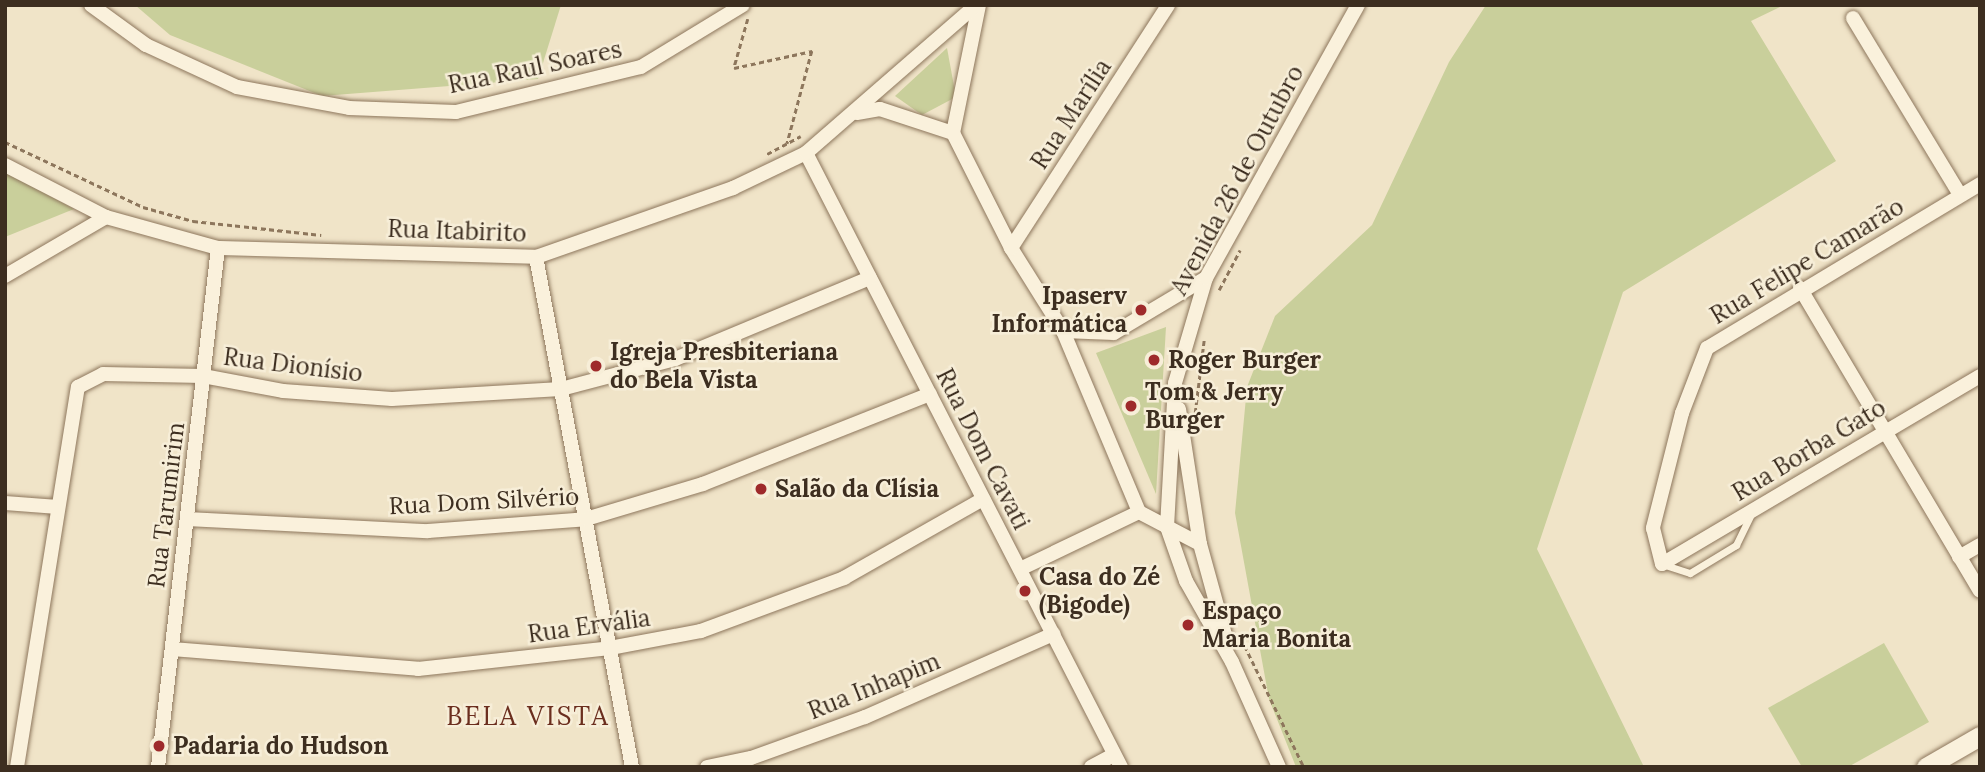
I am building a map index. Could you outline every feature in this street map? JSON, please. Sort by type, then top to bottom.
[{"type":"main road","points":[[1926,767],[1980,736]]},
{"type":"street","name":"Rua Raul Soares","points":[[91,5],[146,45],[237,86],[348,108],[456,112],[641,67],[743,5]]},
{"type":"street","name":"Rua Itabirito","points":[[5,165],[106,217],[218,248],[536,257],[610,236],[806,153],[977,5]]},
{"type":"street","name":"Rua Itabirito","points":[[953,133],[977,5]]},
{"type":"street","name":"Rua Marília","points":[[1011,248],[1168,5]]},
{"type":"street","name":"Avenida 26 de Outubro","points":[[1279,767],[1232,662],[1186,581],[1167,527],[1175,383],[1206,278],[1358,5]]},
{"type":"street","points":[[1853,18],[1960,195]]},
{"type":"street","points":[[855,113],[880,109],[953,133],[1011,248],[1063,331],[1139,512],[1200,544]]},
{"type":"street","name":"Rua Dom Cavati","points":[[806,153],[1118,761]]},
{"type":"street","name":"Rua Felipe Camarão","points":[[1662,564],[1653,528],[1682,413],[1707,348],[1800,288],[1980,184]]},
{"type":"street","points":[[5,276],[106,217]]},
{"type":"street","name":"Rua Tarumirim","points":[[158,767],[218,248]]},
{"type":"street","points":[[536,257],[632,767]]},
{"type":"street","name":"Rua Dionísio","points":[[17,767],[78,387],[103,374],[203,376],[283,391],[392,399],[561,389],[676,359],[870,278]]},
{"type":"street","points":[[1063,331],[1114,333],[1206,278]]},
{"type":"street","points":[[1800,288],[1980,591]]},
{"type":"street","name":"Rua Borba Gato","points":[[1662,564],[1980,376]]},
{"type":"street","name":"Avenida 26 de Outubro","points":[[1175,383],[1200,544],[1232,662]]},
{"type":"street","name":"Rua Dom Silvério","points":[[187,519],[428,531],[586,519],[704,484],[929,394]]},
{"type":"street","name":"Rua Ervália","points":[[172,649],[418,669],[610,649],[701,631],[844,578],[983,499]]},
{"type":"street","points":[[5,503],[58,507]]},
{"type":"street","points":[[1020,569],[1139,512]]},
{"type":"street","points":[[1959,557],[1980,545]]},
{"type":"street","name":"Rua Inhapim","points":[[707,767],[752,762],[865,717],[1053,635]]},
{"type":"street","points":[[1091,767],[1118,761]]},
{"type":"lane","points":[[1662,564],[1690,573],[1736,545],[1754,508]]},
{"type":"path","points":[[752,5],[734,68],[812,51],[781,164]]},
{"type":"path","points":[[763,156],[810,132]]},
{"type":"path","points":[[5,142],[180,218],[332,236]]},
{"type":"path","points":[[1214,300],[1246,239]]},
{"type":"path","points":[[1194,420],[1206,326]]},
{"type":"path","points":[[1235,626],[1304,767]]},
{"type":"green space","points":[[135,5],[561,5],[538,79],[322,96],[170,35]]},
{"type":"green space","points":[[1486,5],[1784,5],[1751,21],[1836,161],[1623,292],[1537,549],[1644,767],[1296,767],[1269,699],[1235,513],[1247,387],[1275,316],[1372,225],[1449,62]]},
{"type":"green space","points":[[947,48],[956,97],[922,115],[895,96]]},
{"type":"green space","points":[[5,172],[74,209],[5,237]]},
{"type":"green space","points":[[1166,327],[1156,494],[1096,353]]},
{"type":"green space","points":[[1884,643],[1929,722],[1848,767],[1802,767],[1768,708]]},
{"type":"place","name":"Ipaserv Informática","points":[[1141,310]]},
{"type":"place","name":"Roger Burger","points":[[1154,360]]},
{"type":"place","name":"Igreja Presbiteriana do Bela Vista","points":[[596,366]]},
{"type":"place","name":"Tom & Jerry Burger","points":[[1131,406]]},
{"type":"place","name":"Salão da Clísia","points":[[761,489]]},
{"type":"place","name":"Casa do Zé (Bigode)","points":[[1025,591]]},
{"type":"place","name":"Espaço Maria Bonita","points":[[1188,625]]},
{"type":"place","name":"Padaria do Hudson","points":[[159,746]]},
{"type":"district","name":"BELA VISTA","points":[[528,716]]}]
